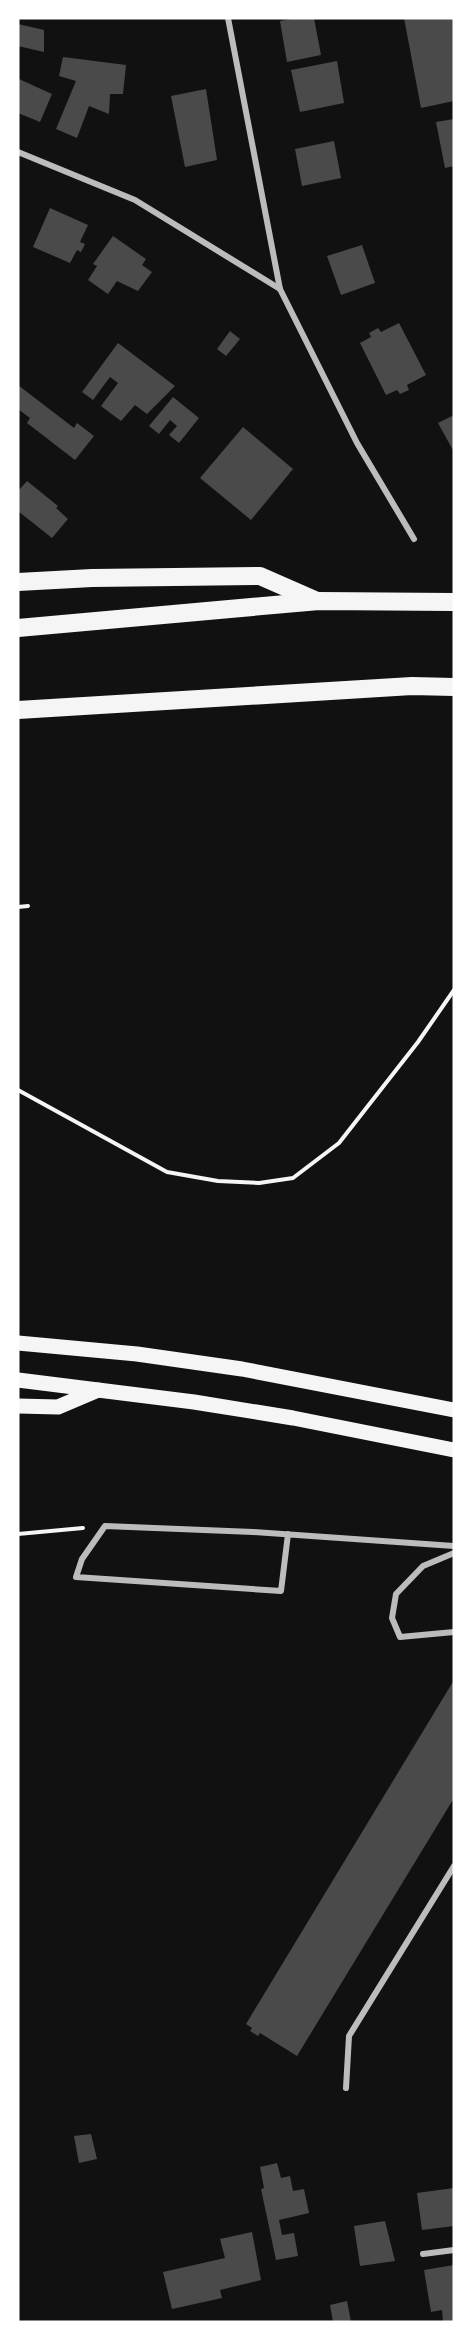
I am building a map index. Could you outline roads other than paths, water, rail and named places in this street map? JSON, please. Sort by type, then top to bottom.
[{"type":"highway","points":[[18,582],[260,576],[319,601]]},
{"type":"highway","points":[[18,628],[319,601],[454,602]]},
{"type":"highway","points":[[18,710],[400,687],[454,687]]},
{"type":"main road","points":[[18,1343],[137,1354],[230,1367],[454,1410]]},
{"type":"main road","points":[[18,1380],[100,1389],[293,1418],[454,1450]]},
{"type":"main road","points":[[18,1406],[58,1407],[100,1389]]},
{"type":"street","points":[[228,18],[280,290],[357,443],[414,539]]},
{"type":"street","points":[[18,152],[135,200],[280,290]]},
{"type":"street","points":[[288,1534],[281,1591],[76,1577],[82,1559],[105,1526],[288,1534],[454,1546]]},
{"type":"street","points":[[454,1553],[423,1566],[396,1594],[392,1618],[400,1637],[454,1632]]},
{"type":"street","points":[[346,2088],[349,2036],[454,1866]]},
{"type":"street","points":[[423,2254],[454,2250]]}]
